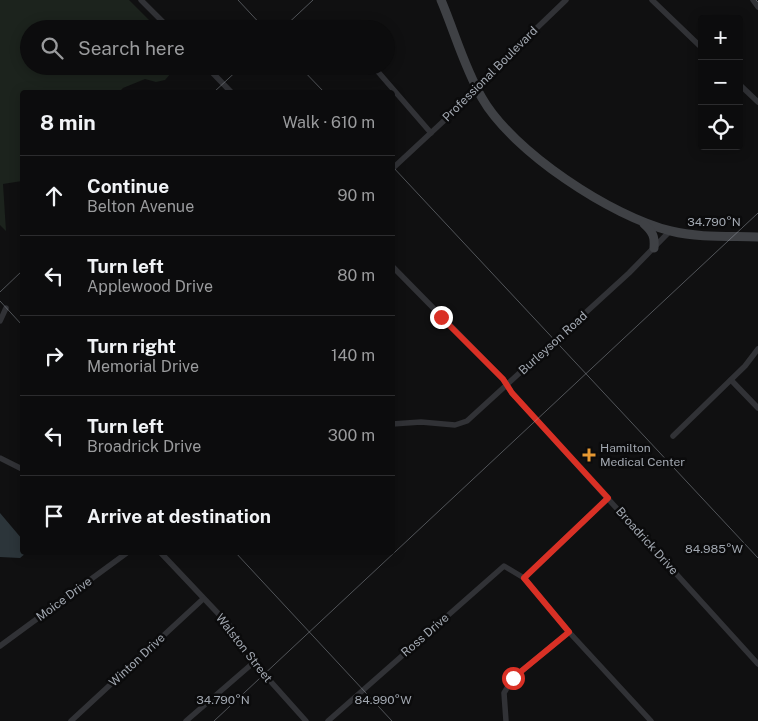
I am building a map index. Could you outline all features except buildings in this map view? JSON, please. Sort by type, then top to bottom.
[{"type":"main road","points":[[444,2],[477,90],[509,132],[535,156],[604,203],[641,221],[670,231],[758,237]]},
{"type":"main road","points":[[641,221],[652,232],[655,239],[654,248]]},
{"type":"street","points":[[141,0],[161,20]]},
{"type":"street","name":"Professional Boulevard","points":[[395,166],[477,90],[516,48],[566,0]]},
{"type":"street","points":[[652,0],[698,44]]},
{"type":"street","points":[[753,0],[758,7]]},
{"type":"street","points":[[215,75],[229,90]]},
{"type":"street","points":[[381,75],[394,90]]},
{"type":"street","points":[[743,88],[758,102]]},
{"type":"street","points":[[395,91],[431,133]]},
{"type":"street","name":"Burleyson Road","points":[[395,424],[421,422],[460,424],[466,422],[670,231]]},
{"type":"street","name":"Broadrick Drive","points":[[395,269],[506,385],[758,664]]},
{"type":"street","points":[[0,321],[6,308]]},
{"type":"street","points":[[673,436],[731,380],[758,349]]},
{"type":"street","points":[[731,380],[758,408]]},
{"type":"street","points":[[0,458],[20,468]]},
{"type":"street","points":[[608,498],[524,578],[569,632],[651,721]]},
{"type":"street","name":"Moice Drive","points":[[0,646],[124,555]]},
{"type":"street","name":"Walston Street","points":[[163,555],[230,626],[253,663],[306,721]]},
{"type":"street","name":"Ross Drive","points":[[328,721],[504,566],[524,578]]},
{"type":"street","name":"Winton Drive","points":[[71,721],[203,598]]},
{"type":"street","points":[[506,721],[504,693],[513,678],[569,632]]},
{"type":"street","points":[[186,721],[253,663]]},
{"type":"shaded area","points":[[0,0],[129,0],[149,20],[20,20],[20,75],[169,75],[165,80],[156,82],[145,79],[121,90],[20,90],[20,181],[3,184],[6,231],[0,225]]},
{"type":"shaded area","points":[[0,513],[20,537],[20,555],[24,555],[20,558],[0,557]]},
{"type":"place","name":"Hamilton Medical Center","points":[[589,455]]},
{"type":"route","points":[[441,317],[503,379],[512,393],[608,498],[524,578],[569,632],[513,678]]}]
